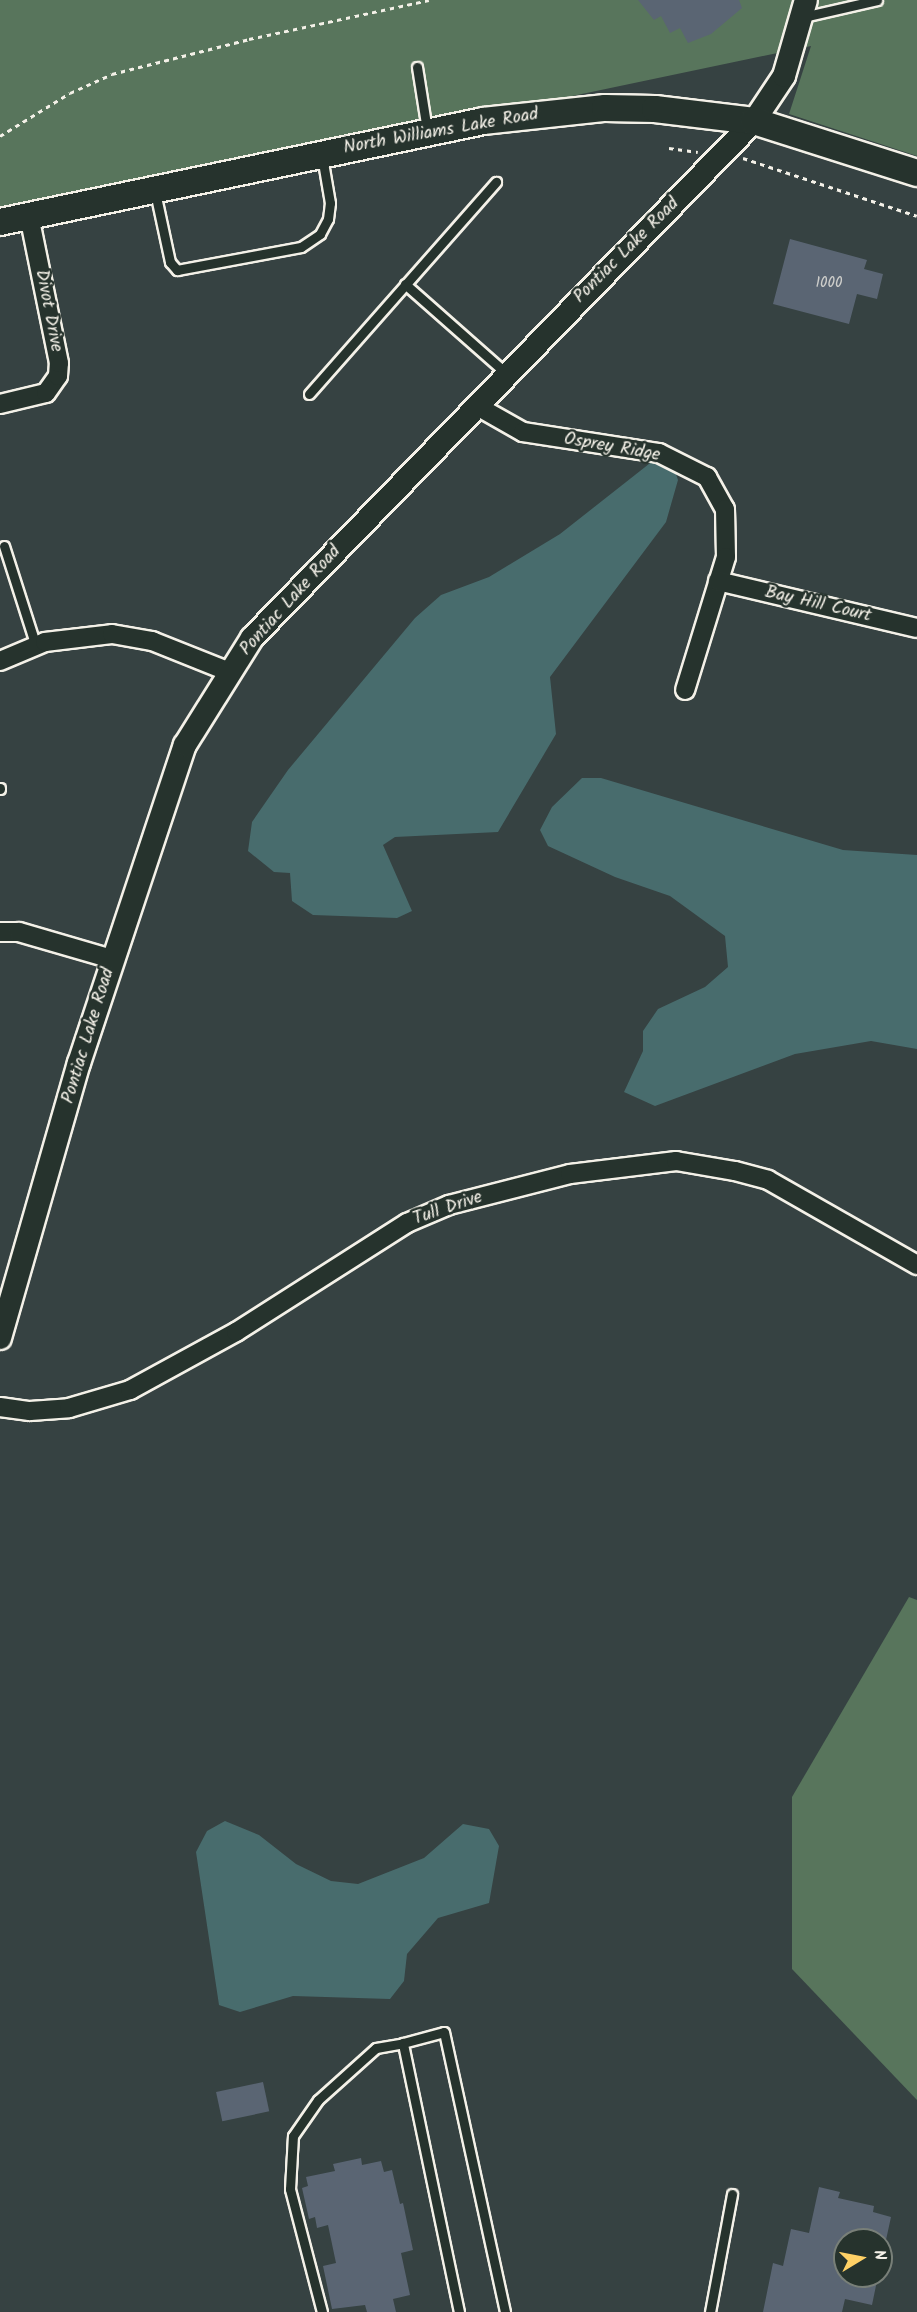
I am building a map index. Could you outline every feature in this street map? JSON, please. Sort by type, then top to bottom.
[{"type":"main road","name":"North Williams Lake Road","points":[[0,222],[428,132],[530,114],[605,108],[655,109],[754,121],[917,172]]},
{"type":"street","name":"Pontiac Lake Road","points":[[0,1338],[112,959],[185,745],[252,638],[477,406],[506,373],[754,121],[784,76],[805,9]]},
{"type":"street","name":"Divot Drive","points":[[0,404],[46,393],[57,376],[59,363],[29,216]]},
{"type":"street","name":"Osprey Ridge","points":[[477,406],[524,432],[659,453],[707,477],[725,509],[726,557],[685,690]]},
{"type":"street","name":"Bay Hill Court","points":[[718,581],[917,628]]},
{"type":"street","points":[[0,661],[36,645],[80,635],[112,634],[152,641],[230,672]]},
{"type":"street","points":[[0,932],[19,932],[112,959]]},
{"type":"street","name":"Tull Drive","points":[[0,1407],[30,1411],[69,1408],[130,1390],[236,1332],[408,1222],[449,1205],[581,1172],[676,1161],[735,1170],[768,1180],[917,1265]]},
{"type":"lane","points":[[805,9],[846,7],[877,0]]},
{"type":"lane","points":[[417,67],[428,132]]},
{"type":"lane","points":[[155,190],[170,262],[177,270],[301,247],[320,234],[328,219],[330,203],[322,154]]},
{"type":"lane","points":[[309,394],[496,182]]},
{"type":"lane","points":[[405,284],[506,373]]},
{"type":"lane","points":[[4,546],[36,645]]},
{"type":"lane","points":[[322,2312],[290,2189],[293,2136],[318,2100],[376,2048],[444,2032],[505,2312]]},
{"type":"lane","points":[[403,2043],[459,2312]]},
{"type":"lane","points":[[710,2312],[732,2194]]},
{"type":"path","points":[[0,136],[70,93],[112,74],[249,39],[429,0]]},
{"type":"path","points":[[740,157],[752,164],[917,216]]},
{"type":"green space","points":[[0,0],[917,0],[917,156],[789,114],[811,46],[0,216]]},
{"type":"green space","points":[[909,1597],[917,1600],[917,2100],[792,1969],[792,1797]]},
{"type":"water","points":[[654,460],[673,465],[678,480],[666,522],[550,677],[556,734],[498,832],[395,837],[383,845],[412,911],[397,918],[313,915],[292,901],[290,873],[274,872],[248,851],[252,822],[288,770],[415,618],[441,595],[489,577],[560,534]]},
{"type":"water","points":[[582,778],[601,778],[843,850],[917,855],[917,1049],[871,1041],[795,1054],[655,1106],[624,1092],[643,1051],[643,1031],[658,1009],[705,987],[728,967],[725,936],[670,896],[615,877],[548,846],[540,830],[552,807]]},
{"type":"water","points":[[225,1821],[259,1835],[296,1864],[331,1881],[358,1884],[424,1858],[463,1824],[489,1829],[499,1846],[489,1903],[438,1918],[407,1954],[404,1981],[390,1999],[293,1996],[240,2012],[219,2005],[196,1852],[207,1831]]},
{"type":"building","points":[[638,0],[739,0],[742,8],[711,34],[688,43],[680,28],[670,33],[661,16],[654,20]]},
{"type":"building","points":[[790,239],[867,260],[864,269],[883,274],[877,299],[857,294],[849,324],[773,304]]},
{"type":"building","points":[[263,2082],[269,2111],[222,2121],[216,2092]]},
{"type":"building","points":[[361,2158],[362,2165],[381,2161],[384,2172],[392,2170],[400,2204],[403,2203],[413,2250],[401,2253],[410,2295],[393,2299],[396,2312],[367,2312],[365,2305],[332,2309],[323,2266],[336,2263],[328,2225],[317,2228],[315,2217],[309,2219],[302,2188],[308,2186],[306,2177],[335,2171],[333,2164]]},
{"type":"building","points":[[819,2187],[840,2192],[838,2198],[874,2206],[873,2212],[891,2217],[889,2228],[833,2228],[833,2288],[876,2288],[872,2305],[845,2299],[842,2312],[763,2312],[773,2263],[783,2266],[791,2229],[809,2233]]}]
